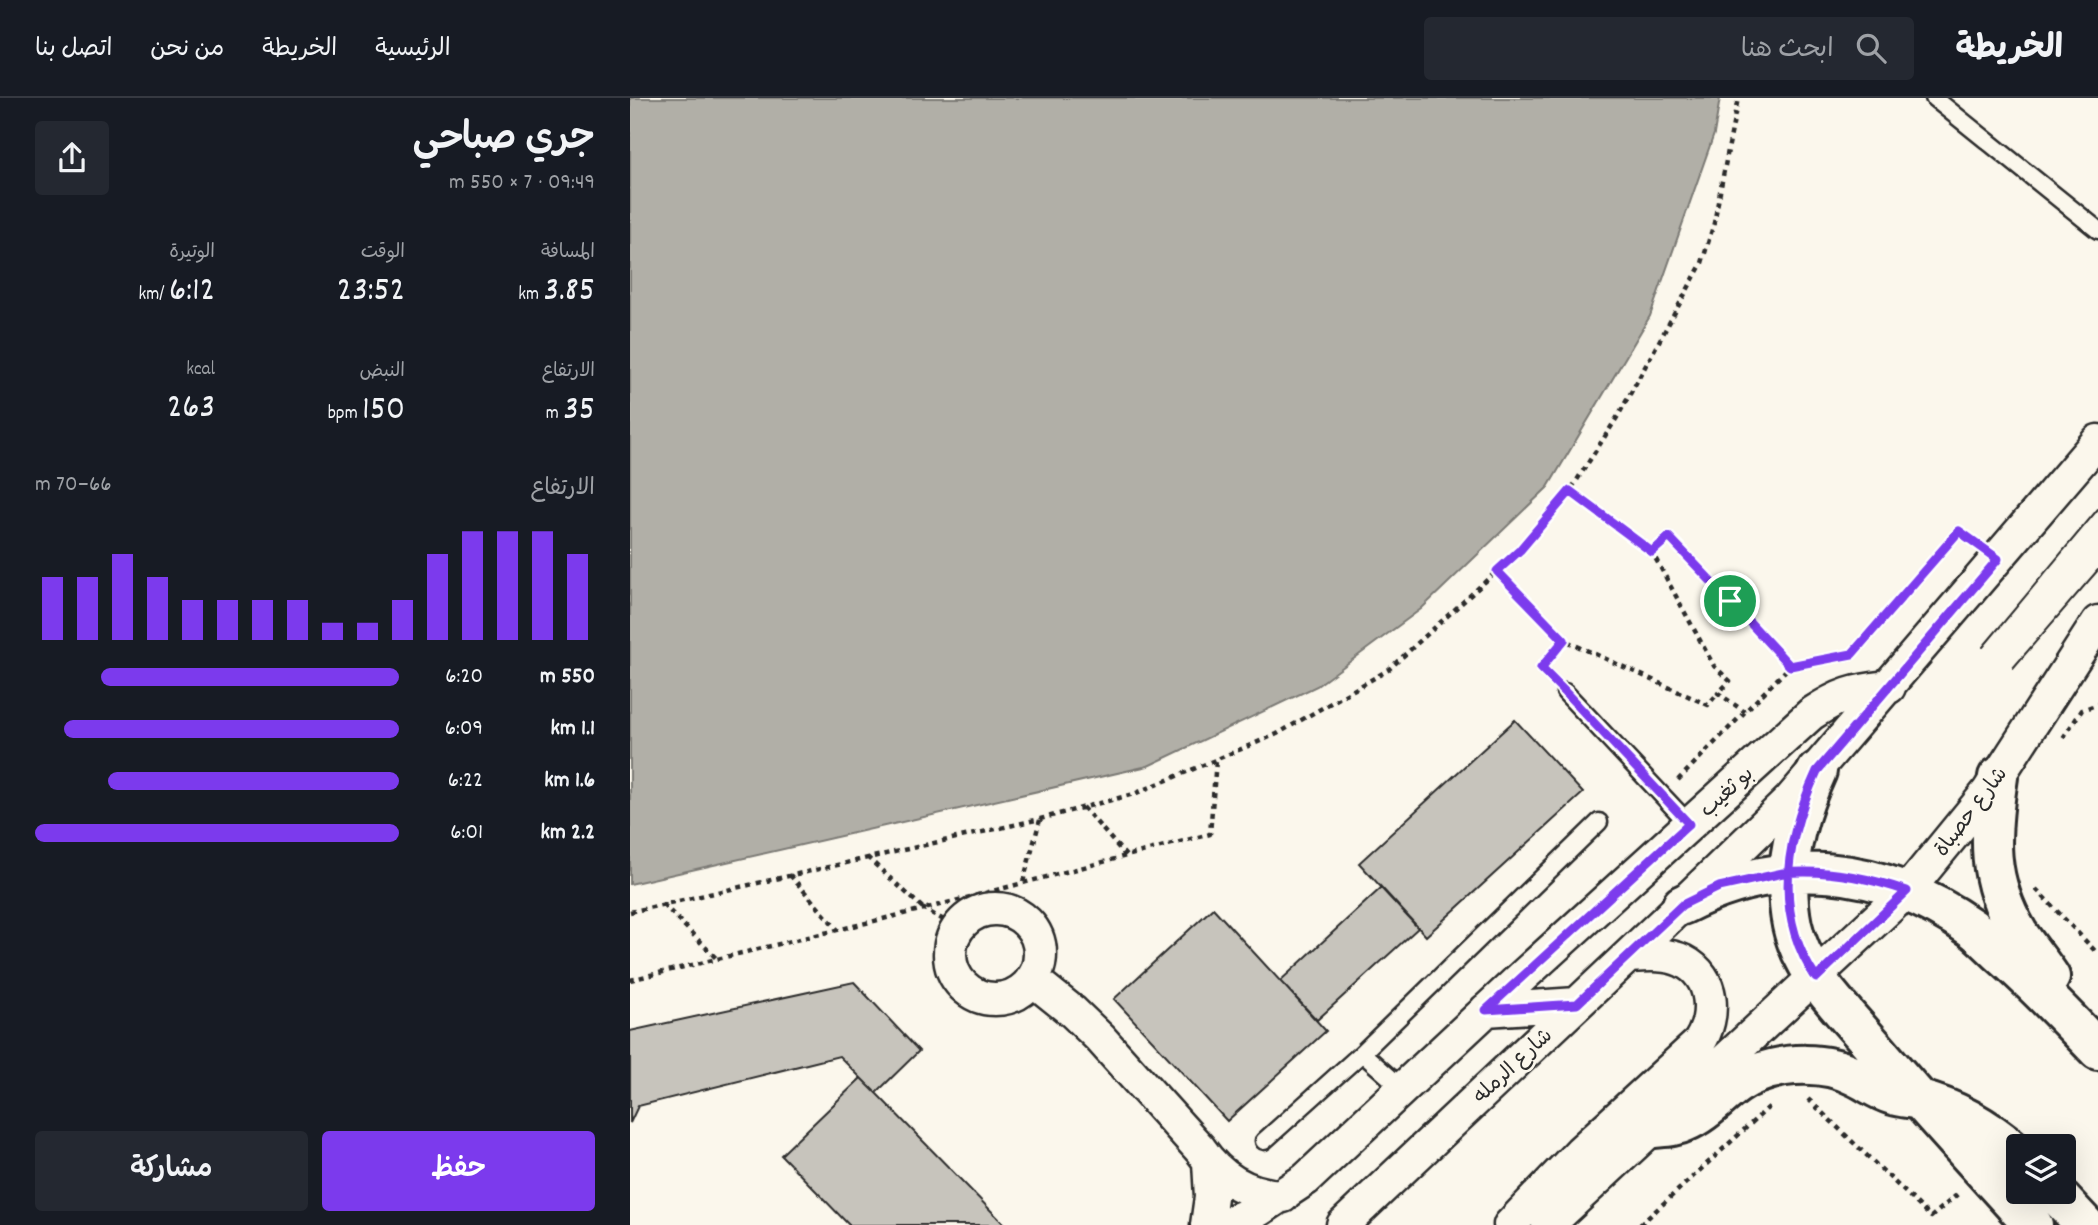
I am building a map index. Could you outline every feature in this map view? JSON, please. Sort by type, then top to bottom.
[{"type":"main road","points":[[1817,771],[1801,806],[1789,872],[1789,904],[1798,944],[1816,978],[1919,1100],[2033,1225]]},
{"type":"main road","points":[[1998,777],[1990,851],[1997,890],[2020,935],[2056,985],[2069,1020]]},
{"type":"main road","name":"شارع الرمله","points":[[1682,905],[1727,885],[1789,872],[1849,875],[1880,881],[1907,891],[1973,929],[2035,985],[2098,1050]]},
{"type":"main road","points":[[1654,1128],[1677,1126],[1688,1121],[1734,1084],[1754,1074],[1774,1068],[1804,1065],[1835,1068],[1853,1074],[1890,1095],[1919,1100],[1974,1121],[2006,1145]]},
{"type":"main road","points":[[2065,1204],[2085,1225]]},
{"type":"street","points":[[1817,771],[2098,441]]},
{"type":"street","name":"شارع حصباة","points":[[1816,978],[1907,891],[1998,777],[2098,622]]},
{"type":"street","name":"بو ثغيب","points":[[1223,1225],[1259,1210],[1306,1179],[1486,1010],[1811,714],[1836,697],[1889,687]]},
{"type":"street","name":"شارع الرمله","points":[[1343,1225],[1682,905],[1817,771]]},
{"type":"street","points":[[1002,909],[1024,919],[1035,932],[1040,948],[1039,965],[1032,979],[1020,991],[1005,997],[988,998],[973,993],[960,982],[950,960],[951,943],[958,928],[970,916],[985,910],[1002,909]]},
{"type":"street","points":[[1510,1225],[1580,1152],[1699,1043],[1706,1033],[1711,1011],[1710,998],[1706,986],[1692,968],[1684,961],[1659,955],[1628,956]]},
{"type":"street","points":[[1548,1225],[1816,978]]},
{"type":"street","points":[[1032,979],[1100,1038],[1209,1162],[1244,1188],[1265,1195],[1283,1196]]},
{"type":"street","points":[[1486,1010],[1577,1004]]},
{"type":"street","points":[[1207,1225],[1211,1197],[1209,1162]]},
{"type":"lane","points":[[1934,98],[2098,230]]},
{"type":"lane","points":[[1565,692],[1689,824]]},
{"type":"lane","points":[[1264,1141],[1362,1053],[1599,822]]},
{"type":"lane","points":[[1362,1053],[1403,1089]]},
{"type":"path","points":[[630,912],[1040,819],[1134,794],[1277,734],[1388,670],[1520,550],[1570,491],[1618,416],[1702,263],[1714,223],[1738,98]]},
{"type":"path","points":[[1497,571],[1564,640],[1708,705],[1730,681],[1714,666],[1652,552],[1570,491]]},
{"type":"path","points":[[1662,796],[1790,666],[1852,654],[1959,531],[1998,559]]},
{"type":"path","points":[[1652,552],[1669,537],[1790,666]]},
{"type":"path","points":[[1564,640],[1541,668],[1565,692]]},
{"type":"path","points":[[1718,693],[1745,712]]},
{"type":"path","points":[[2059,743],[2082,710],[2098,704]]},
{"type":"path","points":[[630,980],[924,909],[1210,834],[1216,760]]},
{"type":"path","points":[[1083,807],[1126,856]]},
{"type":"path","points":[[1022,883],[1040,819]]},
{"type":"path","points":[[867,857],[924,909],[958,928]]},
{"type":"path","points":[[789,875],[838,930]]},
{"type":"path","points":[[2032,885],[2098,954]]},
{"type":"path","points":[[663,904],[716,959]]},
{"type":"path","points":[[1804,1065],[1802,1094],[1931,1217],[1983,1171]]},
{"type":"path","points":[[1640,1225],[1777,1100]]},
{"type":"shaded area","points":[[630,98],[1720,98],[1714,134],[1650,316],[1548,487],[1421,609],[1317,686],[1148,766],[630,884]]},
{"type":"building","points":[[1515,720],[1583,793],[1426,936],[1359,863]]},
{"type":"building","points":[[1381,888],[1418,928],[1317,1020],[1280,981]]},
{"type":"building","points":[[1213,908],[1326,1031],[1227,1121],[1114,999]]},
{"type":"building","points":[[854,982],[919,1051],[876,1093],[839,1056],[638,1106],[630,1123],[630,1031]]},
{"type":"building","points":[[861,1078],[1005,1225],[849,1225],[781,1155]]},
{"type":"tram line","points":[[1983,647],[2098,509]]},
{"type":"tram line","points":[[2013,668],[2098,570]]},
{"type":"route","points":[[1730,601],[1669,537],[1652,552],[1570,491],[1520,550],[1497,571],[1564,640],[1541,668],[1689,824],[1486,1010],[1577,1004],[1682,905],[1735,882],[1789,872],[1818,872],[1880,881],[1907,891],[1816,978],[1798,944],[1789,904],[1788,884],[1789,872],[1790,862],[1801,806],[1817,771],[1998,559],[1959,531],[1852,654],[1790,666],[1730,601]]}]
